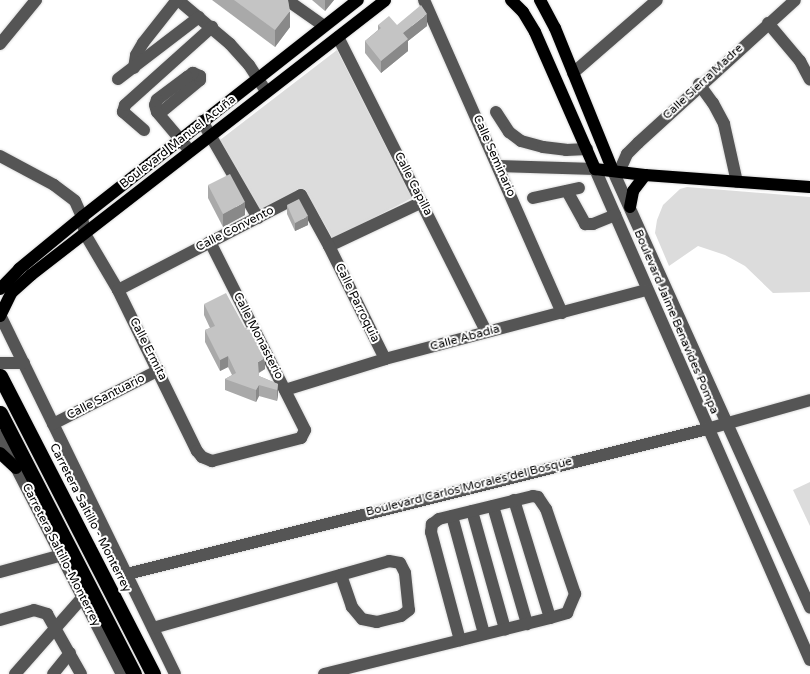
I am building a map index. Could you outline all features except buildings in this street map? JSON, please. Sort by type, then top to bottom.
[{"type":"highway","name":"Carretera Saltillo - Monterrey","points":[[0,376],[153,674]]},
{"type":"highway","points":[[0,413],[134,674]]},
{"type":"main road","name":"Boulevard Manuel Acuña","points":[[0,289],[19,269],[82,217],[358,0]]},
{"type":"main road","name":"Boulevard Manuel Acuña","points":[[0,316],[11,293],[20,284],[190,151],[210,133],[384,0]]},
{"type":"main road","name":"Boulevard Jaime Benavides Pompa","points":[[510,0],[523,12],[535,32],[595,168]]},
{"type":"main road","name":"Boulevard Jaime Benavides Pompa","points":[[540,0],[548,12],[616,171]]},
{"type":"main road","points":[[595,168],[645,175],[810,187]]},
{"type":"main road","points":[[630,207],[633,190],[645,175]]},
{"type":"main road","points":[[0,453],[16,468]]},
{"type":"street","points":[[0,44],[36,0]]},
{"type":"street","points":[[134,68],[136,55],[143,42],[178,0],[212,27],[240,54],[266,91]]},
{"type":"street","points":[[287,0],[324,26]]},
{"type":"street","name":"Calle Seminario","points":[[424,0],[562,313]]},
{"type":"street","points":[[573,73],[657,0]]},
{"type":"street","name":"Calle Sierra Madre","points":[[616,171],[627,154],[638,143],[700,84],[795,0]]},
{"type":"street","points":[[118,79],[199,16]]},
{"type":"street","points":[[768,23],[800,61],[810,80]]},
{"type":"street","points":[[144,130],[123,112],[125,104],[212,27]]},
{"type":"street","name":"Calle Capilla","points":[[338,36],[486,332]]},
{"type":"street","points":[[700,84],[714,103],[724,124],[737,182]]},
{"type":"street","points":[[496,112],[509,132],[521,141],[543,147],[566,150],[587,149]]},
{"type":"street","points":[[160,114],[190,151]]},
{"type":"street","points":[[202,121],[258,218]]},
{"type":"street","points":[[0,156],[66,192],[75,201],[82,217],[85,234]]},
{"type":"street","points":[[498,166],[595,168]]},
{"type":"street","name":"Boulevard Jaime Benavides Pompa","points":[[595,168],[646,290],[810,660]]},
{"type":"street","name":"Boulevard Jaime Benavides Pompa","points":[[616,171],[630,207],[810,608]]},
{"type":"street","points":[[533,198],[573,190],[586,224],[593,224],[615,215]]},
{"type":"street","name":"Calle Convento","points":[[118,290],[301,196],[329,246]]},
{"type":"street","points":[[329,246],[422,202]]},
{"type":"street","name":"Calle Ermita","points":[[85,234],[118,290],[159,370],[197,451],[202,457],[212,461],[301,438],[305,430]]},
{"type":"street","name":"Calle Monasterio","points":[[210,242],[305,430]]},
{"type":"street","name":"Calle Parroquia","points":[[329,246],[385,359]]},
{"type":"street","name":"Calle Abadía","points":[[286,390],[385,359],[646,290]]},
{"type":"street","points":[[0,316],[176,674]]},
{"type":"street","points":[[0,363],[24,363]]},
{"type":"street","name":"Calle Santuario","points":[[53,424],[159,370]]},
{"type":"street","name":"Boulevard Carlos Morales del Bosque","points":[[127,574],[707,429],[810,400]]},
{"type":"street","name":"Carretera Saltillo-Monterrey","points":[[0,436],[122,674]]},
{"type":"street","points":[[324,674],[527,624],[567,613],[576,594],[542,501],[533,496],[436,520],[431,527],[460,640]]},
{"type":"street","points":[[514,500],[550,618]]},
{"type":"street","points":[[493,506],[527,624]]},
{"type":"street","points":[[472,511],[505,629]]},
{"type":"street","points":[[452,516],[484,634]]},
{"type":"street","points":[[0,572],[62,555]]},
{"type":"street","points":[[153,628],[389,561],[400,563],[405,573],[409,610],[401,616],[386,620],[372,622],[362,618],[352,607],[341,576]]},
{"type":"street","points":[[16,674],[83,596]]},
{"type":"street","points":[[0,620],[39,611],[47,614],[81,674]]},
{"type":"street","points":[[53,674],[70,653]]},
{"type":"shaded area","points":[[337,50],[412,198],[333,239],[304,189],[259,211],[220,140]]},
{"type":"shaded area","points":[[687,187],[810,197],[810,292],[773,293],[745,266],[725,255],[698,246],[669,266],[655,233],[657,220],[663,205],[680,189]]},
{"type":"shaded area","points":[[810,482],[810,526],[793,490]]}]
